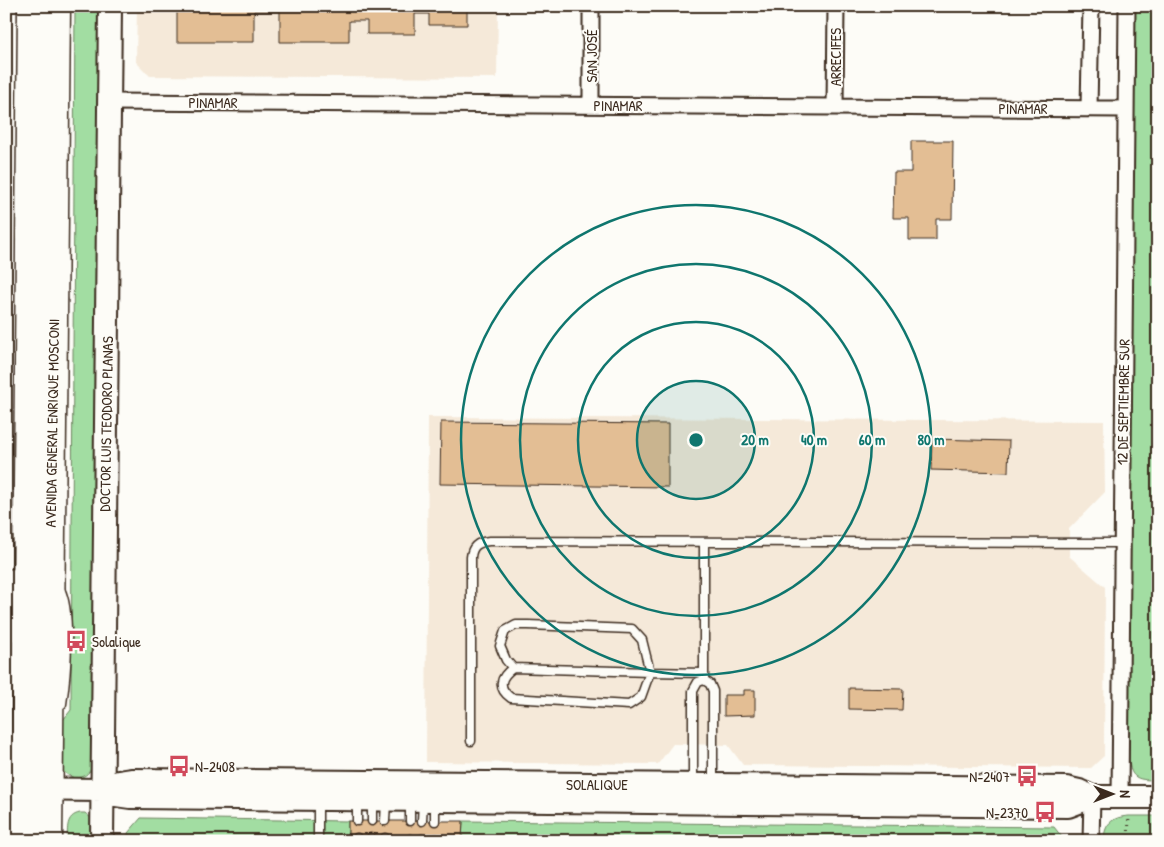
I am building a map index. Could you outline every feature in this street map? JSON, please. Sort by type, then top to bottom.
[{"type":"highway","name":"AVENIDA GENERAL ENRIQUE MOSCONI","points":[[25,841],[27,789],[32,6]]},
{"type":"highway","name":"AVENIDA GENERAL ENRIQUE MOSCONI","points":[[48,841],[27,789],[50,571],[56,6]]},
{"type":"highway","points":[[6,628],[28,496]]},
{"type":"main road","name":"DOCTOR LUIS TEODORO PLANAS","points":[[102,841],[110,6]]},
{"type":"main road","name":"SOLALIQUE","points":[[102,790],[118,782],[131,780],[703,791],[1068,806],[1092,797],[1124,806],[1158,797]]},
{"type":"main road","name":"SOLALIQUE","points":[[27,789],[102,790],[130,798],[318,799],[371,810],[422,811],[703,791]]},
{"type":"street","name":"SAN JOSÉ","points":[[591,6],[591,105]]},
{"type":"street","name":"ARRECIFES","points":[[835,107],[836,6]]},
{"type":"street","points":[[1089,108],[1091,6]]},
{"type":"street","name":"12 DE SEPTIEMBRE SUR","points":[[1124,806],[1122,542],[1127,6]]},
{"type":"street","name":"PINAMAR","points":[[109,102],[1126,109]]},
{"type":"street","points":[[1091,841],[1092,797]]},
{"type":"lane","points":[[471,741],[471,557],[475,545],[479,543],[489,541],[1122,542]]},
{"type":"lane","points":[[703,791],[713,691],[704,677],[704,542]]},
{"type":"lane","points":[[50,571],[62,592],[66,606],[66,676],[60,711]]},
{"type":"lane","points":[[513,668],[506,660],[500,646],[505,631],[516,625],[528,624],[632,629],[642,640],[650,672],[641,697],[629,705],[511,698],[504,693],[501,685],[505,674],[513,668],[650,672],[704,677]]},
{"type":"lane","points":[[703,791],[693,691],[698,682],[704,677]]},
{"type":"lane","points":[[27,789],[58,729]]},
{"type":"lane","points":[[318,799],[318,841]]},
{"type":"path","points":[[1124,806],[1128,841]]},
{"type":"shaded area","points":[[137,6],[498,6],[497,78],[150,76],[136,62]]},
{"type":"shaded area","points":[[428,417],[1104,421],[1105,492],[1069,529],[1069,556],[1105,587],[1104,756],[1091,768],[743,765],[728,745],[673,744],[658,764],[426,762]]},
{"type":"green space","points":[[75,6],[100,6],[93,765],[87,774],[79,778],[66,774],[62,770],[60,724],[71,710]]},
{"type":"green space","points":[[1134,6],[1158,6],[1158,780],[1141,779],[1134,775],[1131,771],[1129,759]]},
{"type":"green space","points":[[80,813],[85,813],[92,819],[94,841],[67,841],[70,820]]},
{"type":"green space","points":[[1158,816],[1158,841],[1104,841],[1107,826],[1110,823],[1118,818]]},
{"type":"green space","points":[[141,818],[348,821],[348,841],[128,841],[128,833]]},
{"type":"green space","points":[[463,821],[1054,827],[1065,841],[462,841]]},
{"type":"building","points":[[177,6],[467,6],[467,25],[429,25],[429,14],[415,14],[415,34],[367,34],[367,21],[349,21],[349,42],[280,42],[280,11],[254,11],[254,42],[177,42]]},
{"type":"building","points":[[911,141],[953,141],[952,219],[936,219],[936,240],[909,240],[909,218],[893,218],[894,172],[911,172]]},
{"type":"building","points":[[441,422],[668,424],[668,487],[440,484]]},
{"type":"building","points":[[932,439],[1009,441],[1008,472],[931,470]]},
{"type":"building","points":[[849,688],[903,689],[902,710],[849,709]]},
{"type":"building","points":[[744,690],[755,690],[755,715],[724,716],[724,695],[744,695]]},
{"type":"building","points":[[348,821],[463,821],[462,839],[348,838]]},
{"type":"place","name":"Solalique","points":[[76,641]]},
{"type":"place","name":"N-2408","points":[[179,766]]},
{"type":"place","name":"N-2407","points":[[1027,776]]},
{"type":"place","name":"N-2370","points":[[1045,812]]}]
